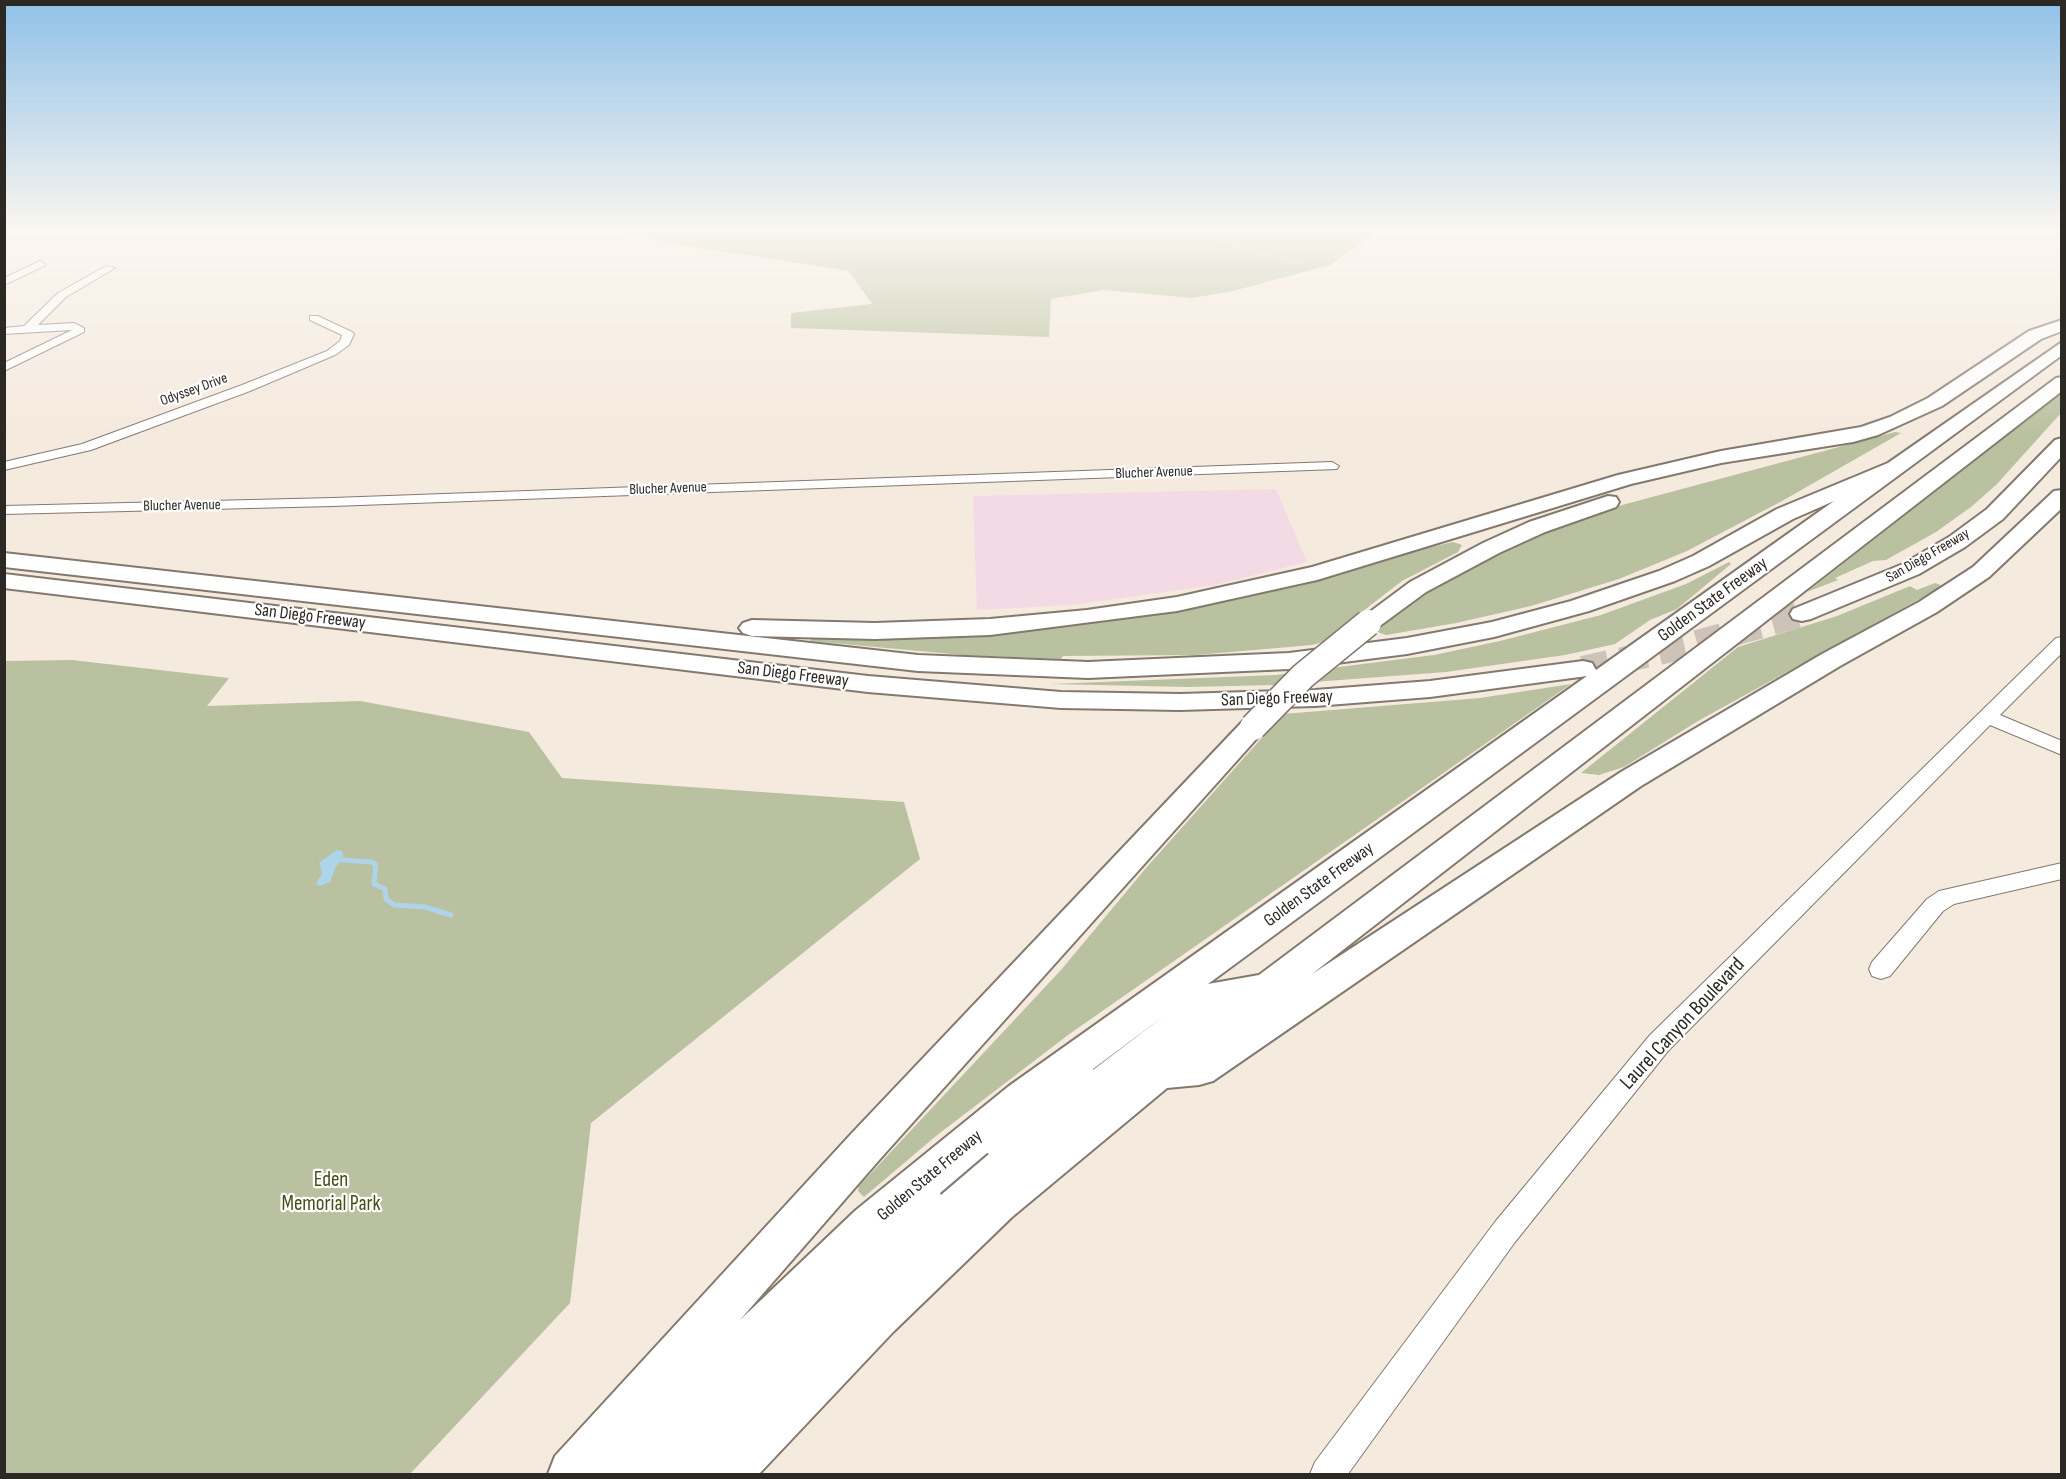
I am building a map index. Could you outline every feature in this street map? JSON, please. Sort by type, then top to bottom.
[{"type":"highway","points":[[573,1474],[866,1146],[1253,727],[1303,676],[1368,622],[1418,587],[1491,548],[1537,527],[1592,507],[1668,484],[1871,431],[1935,402],[2035,335],[2061,325]]},
{"type":"highway","name":"Golden State Freeway","points":[[620,1474],[699,1392],[871,1225],[1023,1098],[2061,347]]},
{"type":"highway","points":[[655,1474],[739,1384],[908,1219],[1011,1132],[2061,359]]},
{"type":"highway","points":[[1757,614],[1752,598],[2061,367]]},
{"type":"highway","name":"Golden State Freeway","points":[[725,1474],[877,1316],[997,1203],[1158,1072],[2061,382]]},
{"type":"highway","points":[[513,619],[665,621],[759,628],[875,631],[990,627],[1135,611],[1227,595],[1317,573],[1625,478],[1721,457],[1871,431]]},
{"type":"highway","name":"San Diego Freeway","points":[[1802,614],[1911,569],[1957,542],[1995,514],[2061,444]]},
{"type":"highway","points":[[513,619],[972,667],[1156,670],[1300,660],[1397,648],[1494,630],[1623,593],[1701,561],[1785,514],[1895,467]]},
{"type":"highway","points":[[1158,1072],[1198,1069],[1631,779],[1831,660],[1928,607],[1981,572],[2061,496]]},
{"type":"highway","name":"San Diego Freeway","points":[[4,560],[513,619]]},
{"type":"highway","name":"San Diego Freeway","points":[[4,573],[848,669],[1043,687],[1129,692],[1244,691],[1357,685],[1541,664],[1575,670],[1430,689],[1315,698],[1190,702],[1061,700],[868,684],[4,581]]},
{"type":"highway","points":[[681,1474],[773,1378],[843,1310],[1052,1124],[1219,995],[1269,988]]},
{"type":"street","points":[[27,329],[59,298]]},
{"type":"street","name":"Odyssey Drive","points":[[4,466],[94,444],[246,388],[331,353],[345,343],[348,334],[314,318]]},
{"type":"street","points":[[4,368],[77,333],[78,327],[27,329],[7,334]]},
{"type":"street","name":"Blucher Avenue","points":[[4,510],[333,502],[1332,466]]},
{"type":"street","name":"Laurel Canyon Boulevard","points":[[1327,1474],[1505,1232],[1659,1043],[2061,642]]},
{"type":"street","points":[[1988,717],[2061,749]]},
{"type":"street","points":[[1881,969],[1935,905],[1947,897],[2061,872]]},
{"type":"shaded area","points":[[1276,489],[1307,562],[1215,585],[1072,605],[977,610],[973,496]]},
{"type":"green space","points":[[868,298],[1057,298],[1051,299],[1049,337],[791,328],[791,313],[872,304]]},
{"type":"green space","points":[[2061,393],[2061,413],[1997,484],[1971,507],[1936,532],[1886,560],[1873,561],[1835,578],[1838,580],[1807,592]]},
{"type":"green space","points":[[1895,432],[1901,433],[1782,501],[1687,551],[1619,579],[1531,606],[1456,623],[1386,635],[1377,632],[1384,621],[1462,572],[1522,541],[1596,512]]},
{"type":"green space","points":[[1453,542],[1462,545],[1458,552],[1402,581],[1323,642],[1312,645],[1196,655],[1063,656],[1061,659],[963,655],[810,641],[812,638],[927,638],[1104,621],[1253,596],[1396,555]]},
{"type":"green space","points":[[1729,562],[1731,564],[1677,609],[1650,620],[1615,644],[1565,655],[1446,672],[1274,685],[1188,687],[1051,684],[1276,675],[1434,655],[1601,615],[1686,584]]},
{"type":"green space","points":[[1935,583],[1943,586],[1698,721],[1624,767],[1599,775],[1581,773],[1738,647],[1837,616],[1910,586],[1917,590]]},
{"type":"green space","name":"Eden Memorial Park","points":[[72,660],[229,678],[207,706],[360,701],[529,732],[562,778],[904,802],[920,859],[591,1123],[570,1303],[410,1474],[5,1474],[4,661]]},
{"type":"green space","points":[[1571,684],[1068,1035],[936,1136],[864,1197],[858,1191],[859,1186],[1061,970],[1146,868],[1283,714],[1480,698]]},
{"type":"water","points":[[336,850],[342,851],[344,858],[336,867],[330,882],[320,886],[316,884],[322,873],[319,863]]},
{"type":"waterway","points":[[343,860],[372,862],[376,865],[374,884],[385,889],[386,899],[394,905],[425,907],[451,915]]},
{"type":"tunnel","points":[[1583,669],[1694,644],[1802,614]]}]
